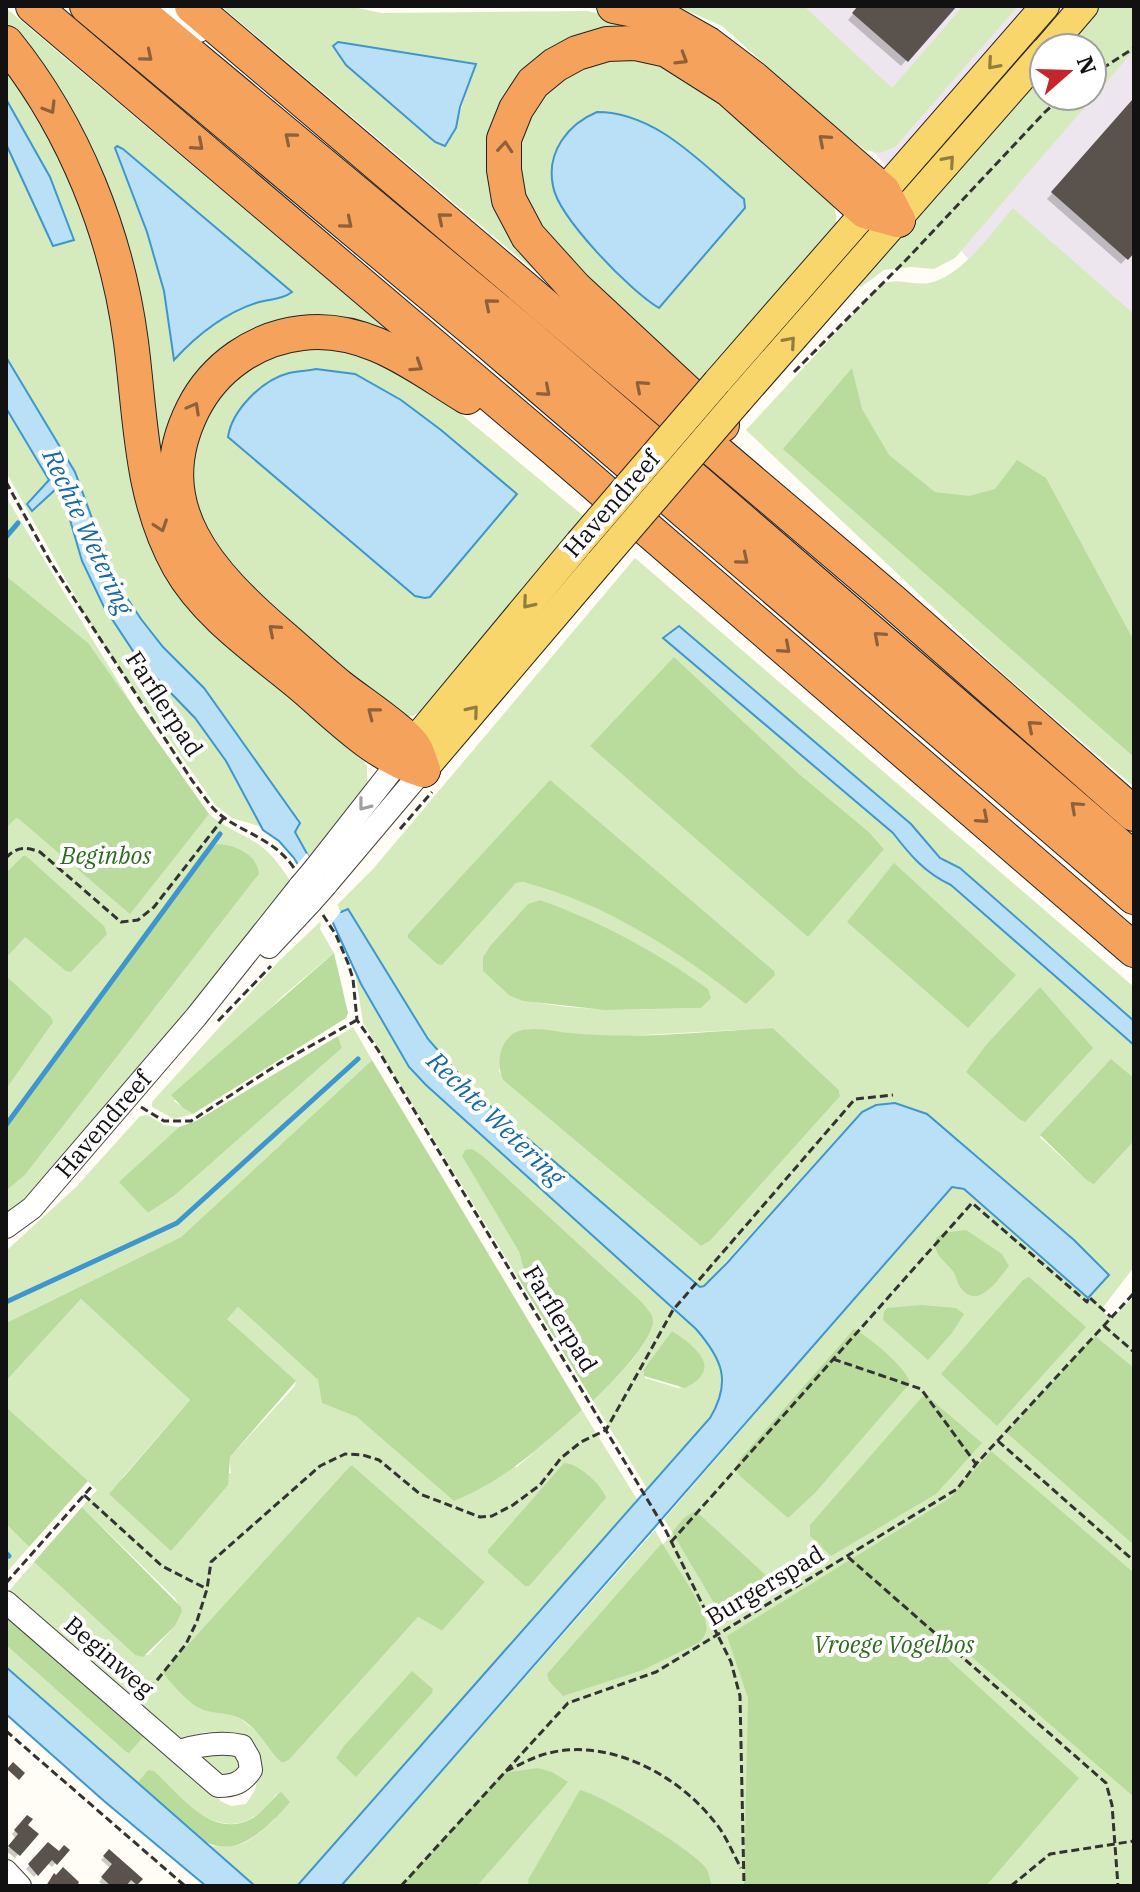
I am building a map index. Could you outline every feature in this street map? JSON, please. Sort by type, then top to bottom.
[{"type":"highway","points":[[33,6],[557,451],[1134,950]]},
{"type":"highway","points":[[40,6],[96,57]]},
{"type":"highway","points":[[87,6],[488,342],[1134,897]]},
{"type":"highway","points":[[132,6],[563,365],[1134,859]]},
{"type":"highway","points":[[192,6],[892,601],[1134,814]]},
{"type":"highway","points":[[614,6],[655,14],[708,44],[753,78],[882,207]]},
{"type":"highway","points":[[6,43],[24,65],[81,164],[103,223],[121,288],[131,342],[150,494],[180,569],[213,610],[345,722],[411,759]]},
{"type":"highway","points":[[882,207],[730,90],[667,50],[635,43],[607,44],[577,53],[555,65],[533,83],[516,109],[504,139],[504,170],[509,200],[528,236],[550,263],[781,479],[892,601]]},
{"type":"highway","points":[[411,759],[333,681],[225,585],[203,557],[187,528],[178,495],[176,469],[185,424],[211,381],[230,362],[252,348],[277,338],[327,332],[354,336],[381,345],[557,451]]},
{"type":"main road","name":"Havendreef","points":[[411,759],[600,562],[738,401],[882,207],[1045,6]]},
{"type":"main road","name":"Havendreef","points":[[1062,32],[1084,6]]},
{"type":"main road","name":"Havendreef","points":[[411,759],[579,543],[717,382],[882,207],[1028,67]]},
{"type":"street","points":[[168,6],[254,75],[312,107]]},
{"type":"street","name":"Havendreef","points":[[6,1227],[32,1208],[321,876],[411,759]]},
{"type":"street","name":"Beginweg","points":[[6,1602],[179,1751]]},
{"type":"street","points":[[6,1871],[20,1886]]},
{"type":"path","points":[[1108,65],[1134,48]]},
{"type":"path","points":[[790,374],[799,369],[874,293],[1045,112]]},
{"type":"path","name":"Farflerpad","points":[[6,482],[51,563],[185,769],[218,812],[225,816],[154,907],[138,920],[121,922],[40,852],[25,847],[11,852],[6,858]]},
{"type":"path","name":"Farflerpad","points":[[141,1107],[164,1121],[191,1121],[280,1063],[357,1020],[378,1050],[665,1529],[731,1662],[740,1696],[744,1886]]},
{"type":"path","points":[[132,1713],[186,1644],[207,1589],[211,1562],[320,1466],[345,1454],[379,1460],[420,1494],[480,1517],[492,1516],[513,1505],[540,1485],[561,1458],[581,1442],[606,1430],[673,1310],[855,1099],[893,1095]]},
{"type":"path","points":[[671,1542],[972,1203],[1087,1302],[1089,1297],[1111,1317]]},
{"type":"path","name":"Burgerspad","points":[[401,1886],[568,1703],[656,1672],[957,1489],[976,1464],[1134,1293]]},
{"type":"path","points":[[1104,1326],[1134,1352]]},
{"type":"path","points":[[833,1359],[921,1389],[976,1464]]},
{"type":"path","points":[[998,1441],[1134,1561]]},
{"type":"path","points":[[6,1583],[92,1486]]},
{"type":"path","points":[[84,1495],[162,1566],[207,1589]]},
{"type":"path","points":[[848,1557],[1106,1783],[1112,1805],[1118,1886]]},
{"type":"path","points":[[6,1731],[185,1886]]},
{"type":"path","points":[[502,1773],[541,1755],[574,1751],[609,1753],[648,1767],[682,1789],[714,1820],[743,1871]]},
{"type":"path","points":[[1011,1886],[1050,1854],[1134,1841]]},
{"type":"shaded area","points":[[744,6],[1134,6],[1134,446]]},
{"type":"green space","points":[[221,6],[348,6],[382,13],[587,11],[652,24],[725,73],[575,44],[498,152],[563,295]],"holes":[[[339,42],[476,64],[446,146],[435,142]]]},
{"type":"green space","points":[[676,6],[804,6],[892,88],[963,6],[1018,6],[895,147],[880,153],[865,150],[834,126],[722,26]]},
{"type":"green space","points":[[1102,6],[1134,6],[1134,50],[1108,80],[1108,32],[1080,32]]},
{"type":"green space","points":[[6,8],[432,368],[392,343],[237,350],[161,500],[126,279],[6,34]],"holes":[[[115,149],[286,296],[256,303],[209,326],[174,359],[164,291],[147,232]]]},
{"type":"green space","points":[[632,57],[674,69],[709,91],[829,196],[836,214],[833,233],[698,386],[540,232],[523,199],[517,169],[522,128],[549,85],[584,63]]},
{"type":"green space","points":[[6,67],[79,191],[114,317],[131,470],[140,519],[163,566],[357,750],[367,766],[367,784],[311,861],[295,831],[300,823],[204,688],[163,647],[119,586],[75,472],[6,357],[6,144],[53,245],[74,239],[50,177],[6,99]]},
{"type":"green space","points":[[1028,91],[1028,112],[1081,112],[955,258],[934,269],[911,267],[884,270],[861,287],[852,281],[933,201]]},
{"type":"green space","points":[[1013,208],[1134,314],[1134,787],[999,670],[746,430],[880,285],[893,281],[929,283],[941,279],[964,263]]},
{"type":"green space","points":[[302,345],[372,354],[450,405],[586,518],[424,710],[413,716],[401,717],[245,586],[201,527],[190,476],[194,442],[217,394],[265,355]],"holes":[[[316,369],[355,374],[376,387],[425,598],[414,596],[229,437]]]},
{"type":"green space","points":[[852,368],[862,409],[889,455],[935,492],[969,496],[995,489],[1017,460],[1046,478],[1134,641],[1134,757],[783,449]]},
{"type":"green space","points":[[6,408],[50,480],[27,504],[32,511],[56,488],[68,513],[82,561],[226,761],[262,827],[232,818],[215,805],[98,637],[6,472]]},
{"type":"green space","name":"Beginbos","points":[[6,497],[203,821],[209,814],[258,844],[273,857],[292,883],[269,914],[22,1203],[6,1215],[6,1191],[25,1175],[259,874],[6,1146]]},
{"type":"green space","name":"Vroege Vogelbos","points":[[635,558],[1134,987],[1134,1021],[960,868],[940,858],[911,823],[680,626],[664,638],[893,833],[926,869],[951,885],[1134,1045],[1134,1078],[1111,1060],[1040,1137],[1086,1180],[1094,1183],[1134,1141],[1134,1267],[1101,1310],[1112,1319],[1134,1296],[1134,1886],[341,1886],[655,1530],[662,1543],[651,1558],[687,1517],[672,1532],[664,1519],[952,1187],[964,1189],[1088,1298],[1109,1275],[1074,1240],[927,1114],[913,1108],[842,1133],[700,1287],[476,1094],[428,1039],[348,909],[341,912],[336,906],[373,869]],"holes":[[[590,747],[798,773],[869,832],[884,849]],[[550,781],[702,969],[616,918],[570,897],[523,882],[516,883],[437,964],[408,938],[408,934]],[[707,989],[710,998],[701,1008],[629,1009],[557,1006],[510,996]],[[773,1028],[839,1090],[840,1095],[710,1241],[701,1246],[503,1080],[499,1070],[527,1029],[606,1037]],[[996,1037],[1092,1048],[986,1045]]]},
{"type":"green space","points":[[6,576],[88,643],[209,814],[130,914],[19,819],[16,818],[6,828]]},
{"type":"green space","points":[[674,657],[798,773],[869,832],[884,849],[808,937],[590,746]]},
{"type":"green space","points":[[550,780],[775,975],[746,1004],[641,931],[584,903],[523,882],[516,883],[442,965],[437,964],[408,938],[408,934]]},
{"type":"green space","points":[[217,844],[231,846],[250,856],[259,874],[25,1175],[6,1191],[6,1123],[203,852]]},
{"type":"green space","points":[[23,856],[104,926],[107,934],[71,972],[25,937],[6,958],[6,873]]},
{"type":"green space","points":[[894,863],[1016,975],[968,1028],[847,922]]},
{"type":"green space","points":[[540,900],[585,918],[648,950],[708,989],[711,998],[701,1008],[605,1010],[524,1001],[510,996],[483,971],[483,957],[528,904]]},
{"type":"green space","points":[[321,921],[320,929],[334,953],[285,994],[174,1101],[193,1114],[174,1119],[152,1107],[152,1102],[280,960]]},
{"type":"green space","points":[[334,953],[348,1013],[346,1018],[193,1114],[182,1107],[171,1095]]},
{"type":"green space","points":[[355,971],[409,1067],[696,1329],[717,1359],[723,1384],[714,1409],[648,1490],[593,1401],[630,1362],[647,1338],[652,1328],[651,1313],[484,1157],[463,1157],[519,1252],[523,1267],[517,1276],[363,1023]],"holes":[[[656,1354],[681,1389],[645,1378],[644,1369]]]},
{"type":"green space","points":[[6,976],[53,1022],[6,1089]]},
{"type":"green space","points":[[1040,987],[1093,1048],[1025,1122],[966,1072],[986,1045]]},
{"type":"green space","points":[[353,1027],[372,1060],[181,1237],[6,1323],[6,1251],[76,1187],[140,1116],[148,1115],[164,1125],[179,1127],[120,1182],[148,1213],[174,1196],[342,1048],[338,1036]]},
{"type":"green space","points":[[773,1028],[839,1090],[840,1096],[710,1241],[701,1246],[503,1080],[500,1067],[500,1053],[506,1041],[522,1030],[621,1036]]},
{"type":"green space","points":[[338,1036],[342,1048],[174,1196],[148,1213],[119,1182],[179,1127],[196,1121]]},
{"type":"green space","points":[[1111,1059],[1134,1078],[1134,1141],[1094,1184],[1086,1180],[1040,1135]]},
{"type":"green space","points":[[372,1060],[582,1410],[507,1472],[454,1501],[357,1417],[322,1403],[318,1380],[238,1307],[227,1319],[296,1381],[230,1457],[228,1485],[171,1551],[109,1494],[190,1400],[81,1299],[6,1381],[6,1323],[181,1237]]},
{"type":"green space","points":[[472,1149],[643,1303],[652,1315],[652,1327],[639,1350],[593,1401],[517,1276],[523,1267],[519,1252],[462,1156],[465,1150]]},
{"type":"green space","points":[[966,1230],[1002,1254],[1009,1266],[981,1295],[967,1294],[960,1287],[954,1272],[936,1248],[936,1238],[943,1233]]},
{"type":"green space","points":[[1029,1277],[1086,1327],[997,1426],[941,1374],[1023,1280]]},
{"type":"green space","points":[[81,1299],[190,1400],[122,1478],[231,1473],[229,1458],[296,1382],[226,1318],[238,1307],[318,1380],[323,1403],[357,1417],[383,1438],[517,1467],[582,1410],[638,1501],[297,1886],[255,1886],[208,1845],[238,1845],[252,1838],[275,1819],[277,1794],[258,1814],[240,1823],[225,1824],[211,1820],[184,1802],[148,1770],[137,1783],[6,1667],[6,1645],[125,1751],[146,1734],[222,1802],[231,1806],[246,1804],[255,1790],[259,1772],[238,1735],[205,1732],[174,1744],[7,1593],[34,1562],[135,1655],[148,1655],[175,1626],[182,1612],[175,1598],[82,1507],[97,1490],[6,1407],[6,1381]],"holes":[[[353,1466],[485,1582],[442,1631],[418,1617],[289,1760],[282,1763],[261,1735],[241,1719],[224,1712],[199,1708],[163,1672]]]},
{"type":"green space","points":[[921,1305],[956,1308],[964,1314],[928,1360],[883,1320],[887,1308]]},
{"type":"green space","points":[[854,1329],[894,1361],[910,1383],[815,1493],[788,1518],[741,1477],[737,1472],[740,1459]]},
{"type":"green space","points":[[672,1331],[696,1350],[704,1363],[700,1378],[685,1388],[644,1376],[644,1369]]},
{"type":"green space","points":[[1095,1336],[1134,1368],[1134,1545],[1007,1433]]},
{"type":"green space","points":[[927,1396],[982,1443],[936,1494],[831,1556],[810,1536],[810,1525],[922,1397]]},
{"type":"green space","points":[[6,1407],[88,1481],[29,1547],[6,1524]]},
{"type":"green space","name":"Vroege Vogelbos","points":[[991,1451],[1134,1573],[1134,1797],[958,1645],[946,1655],[947,1658],[1079,1778],[986,1886],[744,1886],[748,1698],[727,1636],[950,1498]]},
{"type":"green space","points":[[564,1463],[589,1476],[606,1498],[529,1586],[525,1586],[488,1550]]},
{"type":"green space","points":[[350,1466],[485,1582],[442,1631],[418,1617],[289,1760],[282,1763],[243,1720],[195,1706],[163,1672]]},
{"type":"green space","points":[[82,1507],[181,1607],[182,1612],[175,1626],[143,1657],[135,1655],[34,1562]]},
{"type":"green space","points":[[693,1512],[699,1514],[780,1588],[724,1620],[672,1532]]},
{"type":"green space","points":[[6,1524],[29,1547],[6,1573]]},
{"type":"green space","points":[[662,1543],[700,1606],[706,1627],[703,1638],[643,1670],[563,1696],[549,1681],[547,1674]]},
{"type":"green space","points":[[6,1609],[146,1734],[129,1753],[6,1645]]},
{"type":"green space","points":[[412,1671],[433,1689],[432,1693],[356,1777],[336,1758]]},
{"type":"green space","points":[[230,1747],[243,1766],[225,1782],[196,1752]]},
{"type":"green space","points":[[538,1768],[568,1782],[477,1886],[402,1886],[503,1773]]},
{"type":"green space","points":[[148,1770],[154,1771],[199,1812],[224,1824],[238,1824],[253,1818],[281,1792],[290,1802],[246,1842],[228,1847],[211,1844],[178,1821],[137,1783]]},
{"type":"green space","points":[[580,1790],[626,1812],[684,1849],[706,1868],[712,1886],[529,1886],[528,1880]]},
{"type":"water","points":[[338,42],[476,64],[460,107],[456,128],[445,146],[435,142],[346,65],[333,46]]},
{"type":"water","points":[[6,99],[50,177],[74,240],[53,246],[6,144]]},
{"type":"water","points":[[597,112],[618,114],[658,130],[744,199],[745,208],[659,308],[631,287],[597,253],[568,216],[553,186],[556,151],[568,132]]},
{"type":"water","points":[[117,146],[292,292],[222,319],[174,360],[164,291],[147,232],[115,148]]},
{"type":"water","name":"Rechte Wetering","points":[[6,357],[75,472],[119,586],[163,647],[204,688],[300,823],[295,832],[336,906],[341,912],[348,909],[428,1039],[476,1094],[700,1287],[727,1263],[862,1112],[876,1105],[895,1103],[927,1114],[1074,1240],[1109,1275],[1088,1298],[964,1189],[952,1187],[341,1886],[297,1886],[710,1418],[721,1393],[721,1371],[712,1350],[696,1329],[409,1067],[361,984],[333,923],[294,858],[279,841],[263,830],[226,761],[195,718],[139,660],[104,607],[82,561],[68,513],[56,489],[32,511],[27,504],[49,480],[6,408]]},
{"type":"water","points":[[316,369],[355,374],[401,400],[517,494],[430,597],[415,596],[228,437],[235,417],[259,389],[289,373]]},
{"type":"water","points":[[679,626],[911,824],[940,858],[960,868],[1134,1021],[1134,1045],[951,885],[926,869],[893,833],[663,638]]},
{"type":"water","points":[[6,1667],[255,1886],[206,1886],[104,1801],[6,1714]]},
{"type":"pier","points":[[307,853],[341,911],[330,926],[294,868]]},
{"type":"building","points":[[858,6],[957,6],[908,62],[852,13]]},
{"type":"building","points":[[1132,100],[1134,253],[1128,260],[1051,192]]},
{"type":"building","points":[[13,1762],[25,1773],[19,1780],[7,1769]]},
{"type":"building","points":[[27,1815],[33,1819],[28,1825],[39,1834],[20,1856],[8,1846],[18,1834],[14,1830]]},
{"type":"building","points":[[48,1842],[59,1851],[64,1845],[70,1850],[57,1865],[52,1860],[38,1876],[28,1864]]},
{"type":"building","points":[[109,1849],[143,1879],[137,1885],[131,1880],[126,1886],[111,1886],[101,1877],[112,1864],[103,1856]]},
{"type":"building","points":[[63,1867],[79,1882],[77,1886],[46,1886],[54,1873],[56,1875]]},
{"type":"waterway","points":[[6,537],[18,523]]},
{"type":"waterway","points":[[6,1125],[220,834]]},
{"type":"waterway","points":[[6,1302],[177,1223],[358,1059]]},
{"type":"waterway","points":[[6,1553],[9,1556]]}]
